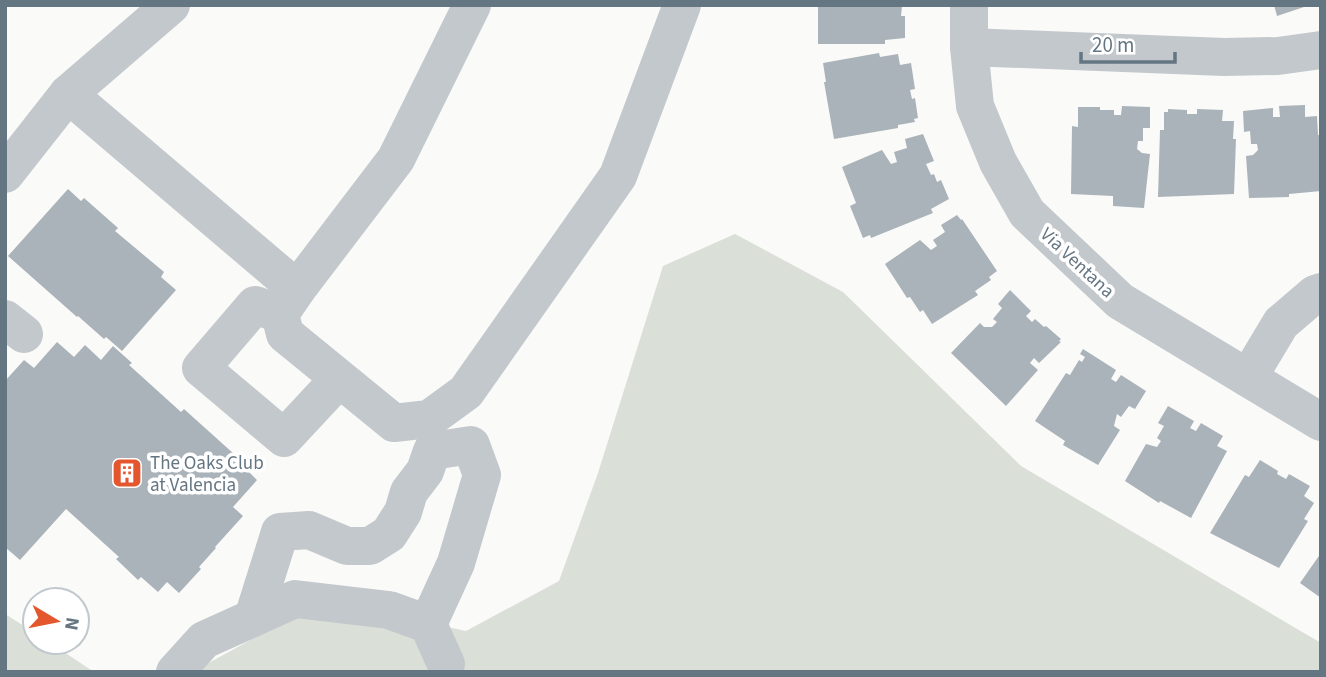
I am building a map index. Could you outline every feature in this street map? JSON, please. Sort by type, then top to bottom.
[{"type":"street","points":[[5,174],[68,94],[171,5]]},
{"type":"street","points":[[472,5],[396,159],[288,302],[285,334],[394,423],[429,419],[466,392],[618,176],[682,5]]},
{"type":"street","name":"Via Ventana","points":[[969,5],[969,47],[975,106],[998,162],[1027,213],[1120,301],[1321,422]]},
{"type":"street","points":[[969,47],[1224,57],[1278,56],[1321,50]]},
{"type":"street","points":[[68,94],[288,302]]},
{"type":"street","points":[[1248,378],[1281,323],[1321,292]]},
{"type":"street","points":[[288,302],[255,305],[201,368],[284,438],[339,379]]},
{"type":"street","points":[[428,624],[456,563],[482,475],[452,402]]},
{"type":"street","points":[[253,618],[280,532],[309,530],[347,546],[370,546],[389,534],[402,512],[409,492],[425,471],[432,451],[471,445]]},
{"type":"street","points":[[174,672],[204,640],[295,599],[389,610],[428,624],[446,664]]},
{"type":"shaded area","points":[[735,234],[843,292],[1021,466],[1321,643],[1321,672],[200,672],[205,665],[287,620],[343,605],[466,631],[559,581],[598,473],[663,266]]},
{"type":"shaded area","points":[[5,614],[21,624],[21,656],[70,656],[94,672],[5,672]]},
{"type":"building","points":[[818,5],[902,6],[905,38],[885,40],[885,44],[818,44]]},
{"type":"building","points":[[1274,5],[1307,5],[1307,6],[1277,16]]},
{"type":"building","points":[[879,53],[880,57],[898,54],[900,65],[911,63],[915,89],[910,90],[912,99],[915,98],[918,118],[914,119],[915,122],[898,125],[898,128],[834,139],[823,63]]},
{"type":"building","points":[[1305,105],[1305,117],[1317,116],[1318,135],[1321,135],[1321,191],[1289,194],[1289,197],[1249,198],[1246,156],[1253,155],[1258,150],[1257,144],[1251,144],[1250,131],[1244,132],[1243,111],[1273,108],[1273,117],[1280,117],[1279,106]]},
{"type":"building","points":[[1122,106],[1150,107],[1150,128],[1143,128],[1143,141],[1138,141],[1137,149],[1150,154],[1144,208],[1113,206],[1113,196],[1071,194],[1072,126],[1078,127],[1078,107],[1100,107],[1100,110],[1114,110],[1114,115],[1121,115]]},
{"type":"building","points":[[1168,109],[1187,110],[1187,114],[1197,114],[1197,109],[1223,110],[1222,121],[1234,121],[1234,194],[1158,197],[1160,130],[1164,130],[1164,112],[1168,112]]},
{"type":"building","points":[[923,134],[934,161],[926,164],[937,182],[941,180],[949,199],[931,209],[933,213],[871,238],[870,235],[863,238],[850,206],[856,203],[842,167],[882,150],[891,164],[897,162],[894,152],[907,148],[905,139]]},
{"type":"building","points":[[68,189],[81,201],[84,198],[118,228],[115,231],[164,272],[161,277],[176,290],[122,351],[77,317],[8,256]]},
{"type":"building","points":[[957,215],[997,271],[989,277],[991,280],[975,291],[978,295],[932,324],[923,310],[920,312],[910,297],[907,298],[885,264],[920,240],[931,250],[937,246],[933,240],[945,232],[941,225]]},
{"type":"building","points":[[1010,290],[1031,311],[1026,316],[1032,322],[1035,319],[1046,326],[1061,342],[1039,363],[1034,358],[1030,363],[1038,370],[1006,406],[951,353],[980,323],[984,327],[992,327],[997,322],[993,319],[1002,308],[998,304]]},
{"type":"building","name":"The Oaks Club at Valencia","points":[[57,342],[74,357],[85,345],[101,360],[113,346],[132,363],[129,365],[181,412],[184,409],[244,463],[242,465],[257,480],[233,507],[243,516],[179,593],[167,582],[158,592],[141,577],[138,580],[116,559],[119,557],[66,509],[20,560],[5,547],[5,381],[24,360],[34,368]]},
{"type":"building","points":[[1083,349],[1116,370],[1111,379],[1116,382],[1121,375],[1146,391],[1135,409],[1129,406],[1121,417],[1117,414],[1114,426],[1120,430],[1098,465],[1063,445],[1065,441],[1035,421],[1066,373],[1070,375],[1079,360],[1082,362],[1085,357],[1080,354]]},
{"type":"building","points":[[1168,406],[1194,421],[1190,428],[1196,431],[1201,423],[1223,436],[1217,446],[1227,451],[1191,518],[1160,501],[1159,503],[1125,481],[1146,444],[1157,447],[1161,441],[1157,438],[1164,426],[1158,423]]},
{"type":"building","points":[[1260,460],[1286,479],[1289,474],[1310,486],[1304,496],[1314,503],[1304,519],[1308,521],[1279,568],[1210,533],[1245,475],[1249,477]]},
{"type":"building","points":[[1321,553],[1321,598],[1300,583]]},
{"type":"place","name":"The Oaks Club at Valencia","points":[[127,473]]}]
